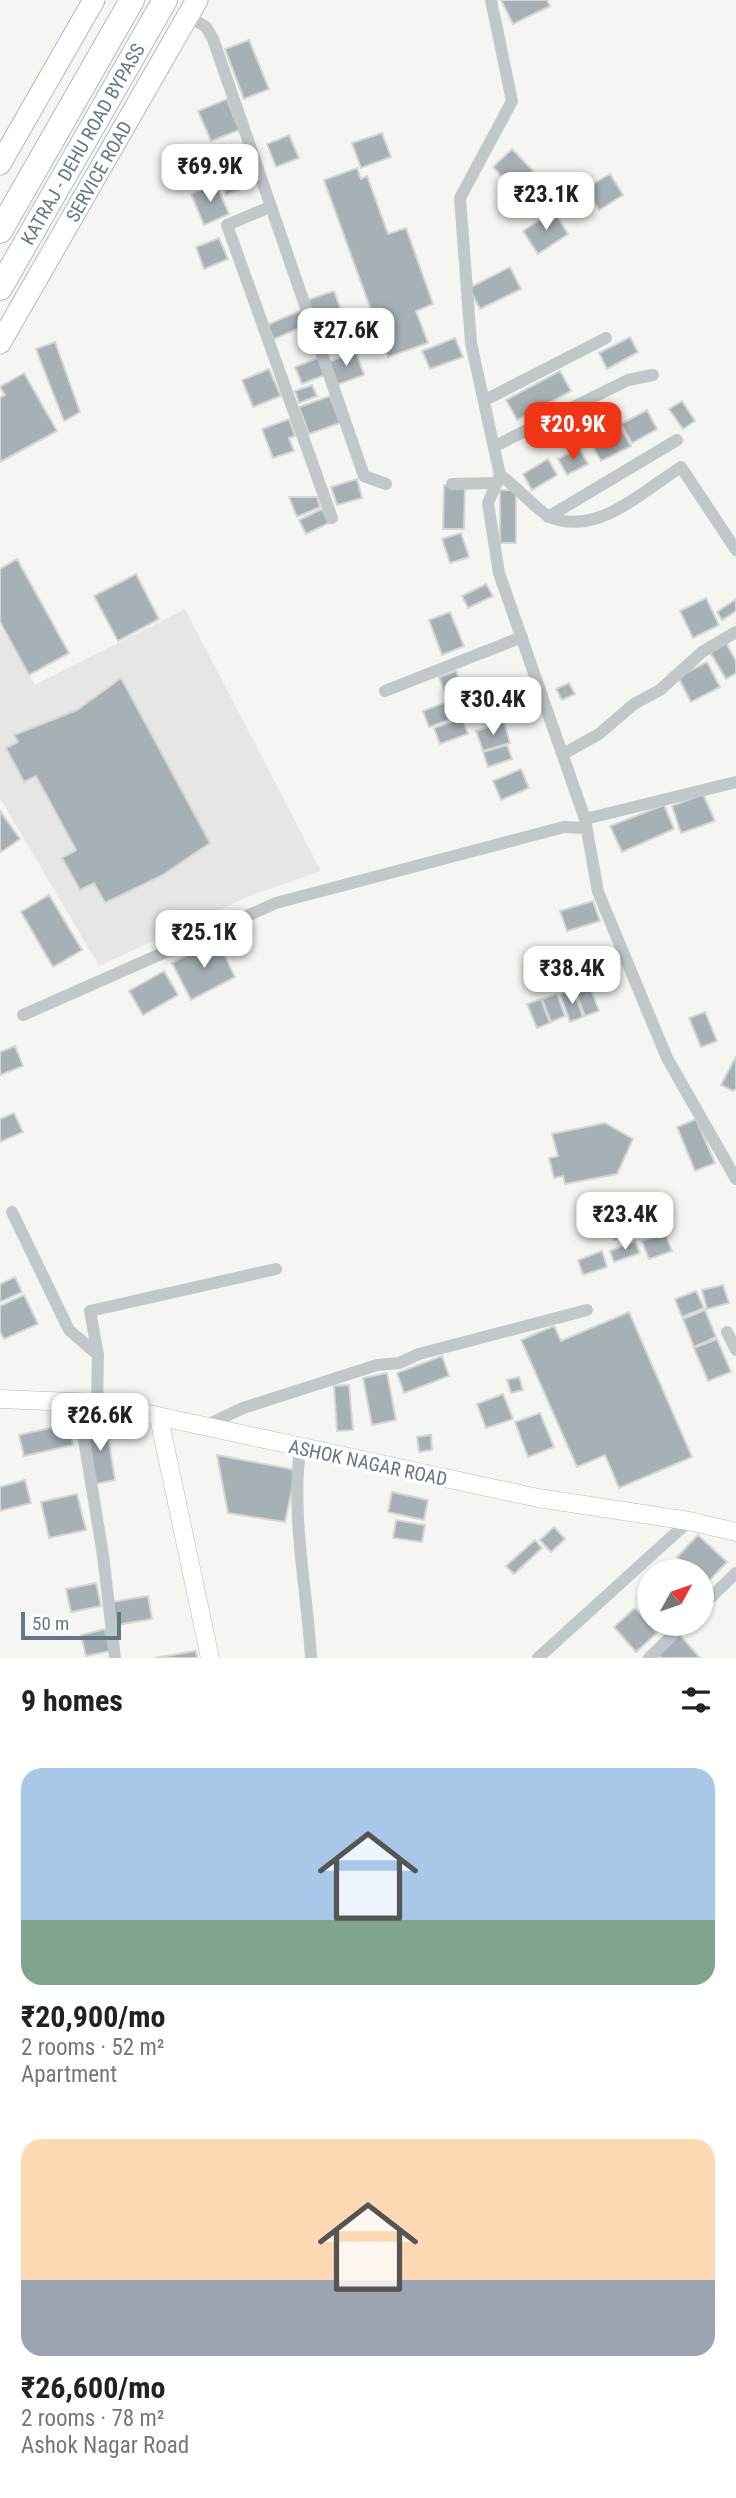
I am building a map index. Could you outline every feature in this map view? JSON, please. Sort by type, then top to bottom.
[{"type":"highway","name":"KATRAJ - DEHU ROAD BYPASS","points":[[0,231],[132,0]]},
{"type":"highway","name":"KATRAJ - DEHU ROAD BYPASS","points":[[0,288],[165,0]]},
{"type":"main road","points":[[0,164],[94,0]]},
{"type":"main road","name":"SERVICE ROAD","points":[[0,343],[192,8]]},
{"type":"street","points":[[491,0],[512,101],[460,198],[471,343],[495,446],[499,479],[488,503],[499,573],[585,823],[598,892],[667,1058],[736,1180]]},
{"type":"street","points":[[192,8],[213,39],[364,476],[386,484]]},
{"type":"street","points":[[270,207],[227,225],[332,519]]},
{"type":"street","points":[[485,400],[606,338]]},
{"type":"street","points":[[495,446],[628,380],[653,375]]},
{"type":"street","points":[[548,517],[677,440]]},
{"type":"street","points":[[452,484],[499,479],[518,487],[548,517],[582,523],[604,517],[681,467],[736,550]]},
{"type":"street","points":[[563,754],[599,734],[634,704],[660,690],[702,652],[736,632]]},
{"type":"street","points":[[385,691],[522,637]]},
{"type":"street","points":[[23,1015],[276,903],[736,782]]},
{"type":"street","points":[[12,1212],[69,1330],[98,1355]]},
{"type":"street","points":[[97,1404],[98,1355],[90,1311],[276,1269]]},
{"type":"street","points":[[203,1427],[243,1408],[377,1365],[398,1363],[419,1354],[587,1310]]},
{"type":"street","points":[[727,1332],[736,1350]]},
{"type":"street","name":"ASHOK NAGAR ROAD","points":[[1,1397],[97,1404],[538,1498],[689,1521],[736,1532]]},
{"type":"street","points":[[78,1403],[103,1555],[115,1658]]},
{"type":"street","points":[[159,1418],[211,1658]]},
{"type":"street","points":[[300,1449],[295,1490],[308,1597],[310,1658]]},
{"type":"street","points":[[538,1658],[689,1521]]},
{"type":"street","points":[[714,1594],[736,1573]]},
{"type":"street","points":[[649,1658],[672,1636]]},
{"type":"shaded area","points":[[185,609],[321,871],[247,897],[99,966],[0,798],[0,626],[35,685]]},
{"type":"building","points":[[501,0],[547,0],[550,6],[513,24]]},
{"type":"building","points":[[249,40],[269,89],[244,99],[225,49]]},
{"type":"building","points":[[227,99],[239,130],[211,141],[198,111]]},
{"type":"building","points":[[382,133],[391,157],[361,168],[352,143]]},
{"type":"building","points":[[289,135],[299,158],[276,167],[267,144]]},
{"type":"building","points":[[512,149],[533,171],[513,189],[493,167]]},
{"type":"building","points":[[213,164],[220,178],[200,187],[193,173]]},
{"type":"building","points":[[357,168],[361,179],[367,176],[388,234],[406,228],[433,304],[416,311],[428,343],[388,357],[324,180]]},
{"type":"building","points":[[249,169],[255,184],[226,195],[220,180]]},
{"type":"building","points":[[610,174],[623,195],[599,210],[586,188]]},
{"type":"building","points":[[216,183],[229,214],[204,225],[191,194]]},
{"type":"building","points":[[554,211],[568,234],[538,254],[523,231]]},
{"type":"building","points":[[219,238],[228,259],[204,269],[196,247]]},
{"type":"building","points":[[510,267],[521,289],[480,309],[469,288]]},
{"type":"building","points":[[334,291],[344,319],[318,328],[307,300]]},
{"type":"building","points":[[302,310],[309,324],[274,339],[267,325]]},
{"type":"building","points":[[630,337],[638,352],[607,369],[599,353]]},
{"type":"building","points":[[455,338],[463,357],[430,369],[422,351]]},
{"type":"building","points":[[55,342],[80,412],[64,421],[36,349]]},
{"type":"building","points":[[356,352],[364,375],[336,385],[328,362]]},
{"type":"building","points":[[320,357],[327,374],[302,384],[295,367]]},
{"type":"building","points":[[269,369],[281,396],[253,407],[242,380]]},
{"type":"building","points":[[560,371],[571,391],[517,420],[506,400]]},
{"type":"building","points":[[24,373],[57,431],[0,462],[0,398],[5,395],[0,387]]},
{"type":"building","points":[[312,385],[317,396],[299,403],[295,391]]},
{"type":"building","points":[[330,396],[340,423],[309,434],[299,407]]},
{"type":"building","points":[[682,401],[695,421],[683,429],[669,409]]},
{"type":"building","points":[[647,410],[657,429],[632,443],[621,424]]},
{"type":"building","points":[[289,419],[295,436],[289,438],[294,451],[273,458],[262,429]]},
{"type":"building","points":[[619,424],[631,446],[601,461],[589,439]]},
{"type":"building","points":[[579,448],[588,464],[567,475],[558,459]]},
{"type":"building","points":[[548,459],[557,475],[532,490],[523,474]]},
{"type":"building","points":[[357,479],[362,498],[337,505],[331,487]]},
{"type":"building","points":[[444,485],[465,485],[464,529],[443,529]]},
{"type":"building","points":[[500,490],[516,490],[516,543],[500,543]]},
{"type":"building","points":[[289,497],[317,497],[320,507],[297,517]]},
{"type":"building","points":[[322,509],[329,523],[306,534],[299,520]]},
{"type":"building","points":[[461,533],[469,557],[450,563],[442,539]]},
{"type":"building","points":[[17,559],[69,653],[29,675],[0,622],[0,569]]},
{"type":"building","points":[[136,574],[159,619],[118,641],[94,596]]},
{"type":"building","points":[[486,584],[493,596],[468,608],[462,596]]},
{"type":"building","points":[[706,598],[719,625],[693,638],[680,611]]},
{"type":"building","points":[[736,599],[736,611],[722,620],[717,612]]},
{"type":"building","points":[[450,612],[464,646],[442,655],[429,620]]},
{"type":"building","points":[[726,643],[736,661],[736,673],[726,679],[710,652]]},
{"type":"building","points":[[707,662],[720,687],[691,702],[678,677]]},
{"type":"building","points":[[456,671],[464,693],[447,699],[439,677]]},
{"type":"building","points":[[121,678],[210,843],[161,876],[105,903],[94,883],[80,890],[62,858],[76,850],[36,776],[24,782],[6,748],[18,742],[14,735],[77,710]]},
{"type":"building","points":[[569,683],[575,694],[562,700],[556,689]]},
{"type":"building","points":[[488,685],[492,697],[469,703],[465,691]]},
{"type":"building","points":[[454,699],[460,716],[429,727],[423,711]]},
{"type":"building","points":[[462,718],[468,734],[440,744],[434,728]]},
{"type":"building","points":[[504,722],[510,743],[483,751],[476,731]]},
{"type":"building","points":[[507,745],[512,759],[488,767],[483,752]]},
{"type":"building","points":[[521,769],[529,788],[501,800],[493,781]]},
{"type":"building","points":[[703,794],[715,821],[681,833],[672,806]]},
{"type":"building","points":[[664,805],[674,829],[622,852],[610,826]]},
{"type":"building","points":[[0,811],[20,839],[1,852],[0,851]]},
{"type":"building","points":[[49,895],[82,950],[53,967],[21,912]]},
{"type":"building","points":[[593,901],[600,921],[567,931],[560,911]]},
{"type":"building","points":[[217,940],[235,977],[191,1000],[172,963]]},
{"type":"building","points":[[164,971],[178,995],[143,1015],[129,991]]},
{"type":"building","points":[[589,984],[599,1011],[585,1016],[575,989]]},
{"type":"building","points":[[573,989],[583,1017],[570,1022],[560,994]]},
{"type":"building","points":[[557,994],[565,1016],[551,1022],[542,999]]},
{"type":"building","points":[[541,999],[550,1023],[537,1028],[527,1004]]},
{"type":"building","points":[[705,1012],[717,1041],[701,1047],[689,1018]]},
{"type":"building","points":[[15,1046],[23,1066],[0,1075],[0,1052]]},
{"type":"building","points":[[736,1056],[736,1088],[733,1091],[721,1085]]},
{"type":"building","points":[[14,1113],[23,1132],[0,1142],[0,1119]]},
{"type":"building","points":[[696,1119],[715,1163],[695,1171],[677,1127]]},
{"type":"building","points":[[605,1123],[633,1139],[617,1174],[565,1184],[563,1176],[554,1178],[549,1158],[558,1156],[552,1134]]},
{"type":"building","points":[[618,1198],[631,1234],[614,1240],[602,1204]]},
{"type":"building","points":[[665,1233],[672,1251],[649,1259],[642,1241]]},
{"type":"building","points":[[635,1241],[640,1253],[614,1262],[610,1251]]},
{"type":"building","points":[[602,1251],[607,1267],[583,1275],[578,1260]]},
{"type":"building","points":[[15,1277],[22,1292],[0,1302],[0,1284]]},
{"type":"building","points":[[723,1285],[729,1303],[707,1309],[702,1290]]},
{"type":"building","points":[[696,1291],[704,1308],[682,1317],[675,1299]]},
{"type":"building","points":[[24,1295],[38,1324],[4,1339],[0,1332],[0,1306]]},
{"type":"building","points":[[705,1310],[716,1337],[694,1347],[683,1319]]},
{"type":"building","points":[[629,1312],[692,1457],[619,1488],[605,1455],[577,1467],[521,1340],[554,1326],[561,1341]]},
{"type":"building","points":[[717,1339],[731,1372],[708,1381],[694,1348]]},
{"type":"building","points":[[442,1356],[449,1376],[404,1393],[397,1373]]},
{"type":"building","points":[[387,1373],[396,1420],[372,1425],[363,1378]]},
{"type":"building","points":[[519,1377],[523,1390],[511,1393],[507,1380]]},
{"type":"building","points":[[349,1385],[353,1430],[337,1431],[334,1386]]},
{"type":"building","points":[[503,1394],[513,1419],[486,1428],[477,1404]]},
{"type":"building","points":[[540,1413],[554,1447],[528,1457],[515,1422]]},
{"type":"building","points":[[106,1423],[115,1480],[95,1484],[85,1426]]},
{"type":"building","points":[[68,1424],[73,1445],[24,1456],[19,1435]]},
{"type":"building","points":[[431,1435],[432,1450],[419,1452],[417,1437]]},
{"type":"building","points":[[217,1455],[296,1470],[285,1522],[228,1513]]},
{"type":"building","points":[[25,1480],[31,1503],[0,1511],[0,1487]]},
{"type":"building","points":[[392,1492],[428,1500],[424,1520],[388,1512]]},
{"type":"building","points":[[77,1494],[86,1530],[49,1538],[41,1502]]},
{"type":"building","points":[[396,1520],[425,1525],[422,1542],[393,1538]]},
{"type":"building","points":[[554,1527],[565,1539],[551,1552],[540,1540]]},
{"type":"building","points":[[698,1535],[727,1562],[714,1576],[714,1559],[677,1557]]},
{"type":"building","points":[[535,1540],[542,1548],[514,1574],[506,1566]]},
{"type":"building","points":[[96,1583],[101,1606],[71,1612],[66,1589]]},
{"type":"building","points":[[148,1596],[152,1619],[116,1625],[112,1602]]},
{"type":"building","points":[[635,1608],[637,1636],[654,1636],[636,1652],[614,1627]]},
{"type":"building","points":[[105,1629],[110,1651],[86,1656],[81,1635]]},
{"type":"building","points":[[676,1636],[681,1636],[700,1658],[661,1658],[656,1652]]},
{"type":"building","points":[[196,1651],[197,1658],[154,1658]]}]
